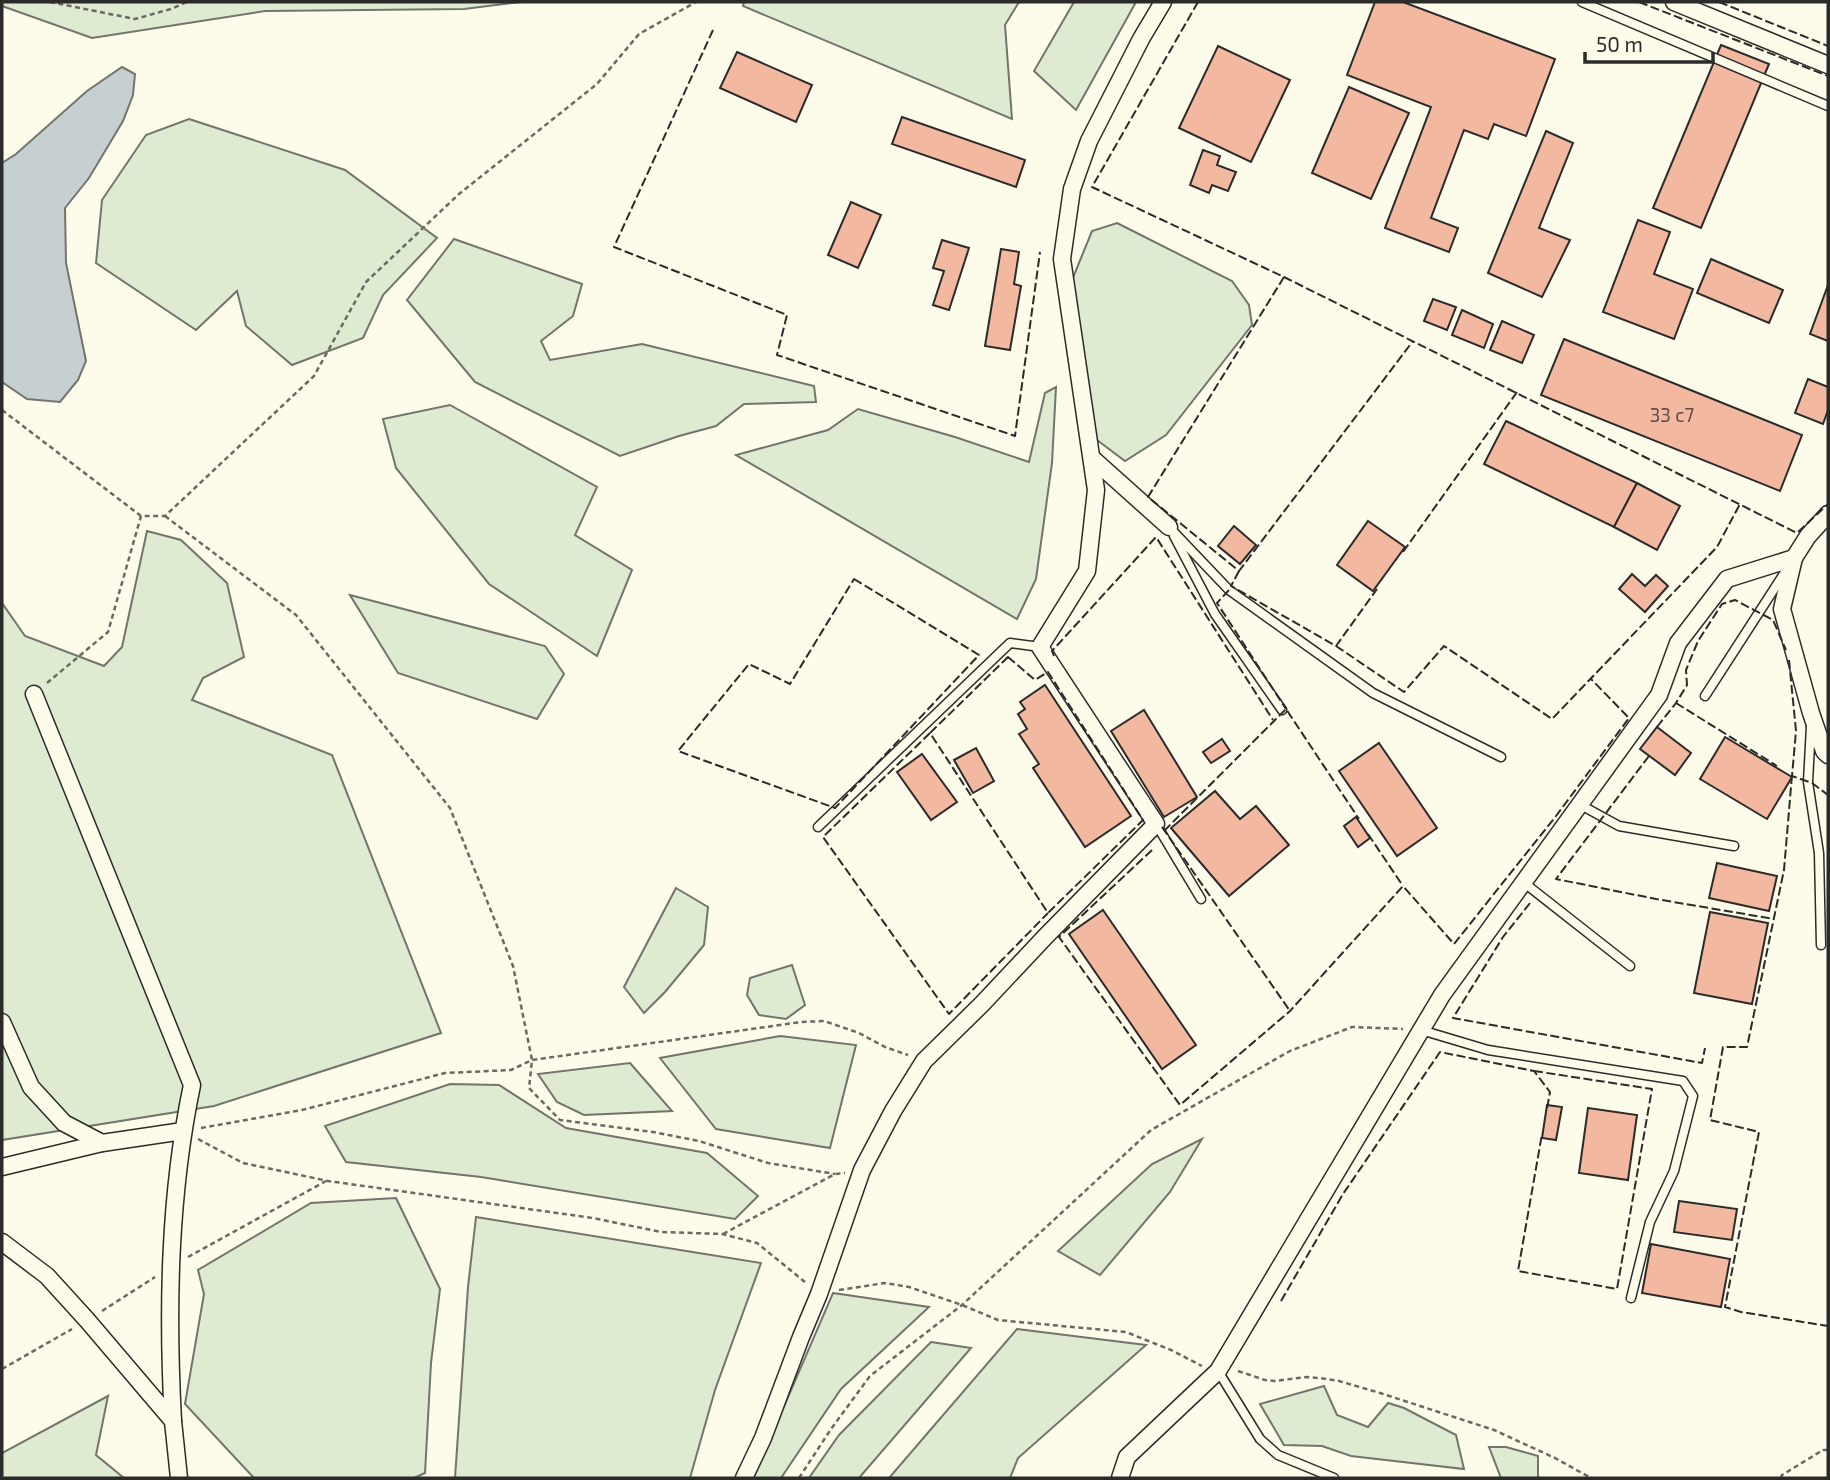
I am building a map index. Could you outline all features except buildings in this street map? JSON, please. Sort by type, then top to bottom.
[{"type":"street","points":[[744,1478],[763,1438],[819,1294],[862,1170],[893,1111],[924,1061],[1156,824],[1040,647],[1087,571],[1096,490],[1062,259],[1072,189],[1089,141],[1163,2]]},
{"type":"street","points":[[1674,2],[1828,65]]},
{"type":"street","points":[[1093,459],[1169,527]]},
{"type":"street","points":[[1828,514],[1808,536],[1794,558],[1782,609],[1811,713],[1828,755]]},
{"type":"street","points":[[1121,1478],[1127,1457],[1217,1371],[1442,995],[1658,695],[1678,643],[1727,579],[1794,558]]},
{"type":"street","points":[[34,694],[192,1085],[183,1131],[172,1239],[170,1366],[179,1478]]},
{"type":"street","points":[[2,1022],[30,1087],[64,1123],[102,1143]]},
{"type":"street","points":[[2,1167],[102,1143],[183,1131]]},
{"type":"street","points":[[2,1242],[47,1276],[173,1421]]},
{"type":"lane","points":[[1581,2],[1828,106]]},
{"type":"lane","points":[[1169,527],[1215,614],[1282,710]]},
{"type":"lane","points":[[1169,527],[1229,590],[1373,693],[1501,757]]},
{"type":"lane","points":[[1705,696],[1794,558]]},
{"type":"lane","points":[[818,827],[1010,643],[1040,647]]},
{"type":"lane","points":[[1811,713],[1808,782],[1819,853],[1821,945]]},
{"type":"lane","points":[[1579,804],[1619,826],[1734,846]]},
{"type":"lane","points":[[1156,824],[1201,899]]},
{"type":"lane","points":[[1523,883],[1630,966]]},
{"type":"lane","points":[[1420,1030],[1488,1049],[1683,1081],[1693,1096],[1674,1171],[1650,1222],[1631,1298]]},
{"type":"lane","points":[[1217,1371],[1260,1439],[1278,1455],[1334,1478]]},
{"type":"path","points":[[50,2],[135,19],[187,2]]},
{"type":"path","points":[[164,516],[314,376],[366,282],[458,194],[597,84],[639,34],[696,2]]},
{"type":"path","points":[[2,410],[141,516],[164,516],[296,615],[450,808],[513,966],[532,1060],[529,1088],[560,1120],[699,1141],[768,1163],[835,1174],[862,1170]]},
{"type":"path","points":[[34,694],[108,632],[141,516]]},
{"type":"path","points":[[183,1131],[302,1110],[445,1073],[511,1069],[532,1060],[802,1022],[824,1021],[924,1061]]},
{"type":"path","points":[[799,1478],[870,1376],[962,1305],[1151,1130],[1290,1051],[1352,1027],[1420,1030]]},
{"type":"path","points":[[183,1131],[243,1163],[328,1181],[593,1218],[662,1233],[722,1234],[757,1243],[819,1294]]},
{"type":"path","points":[[722,1234],[835,1174]]},
{"type":"path","points":[[1781,1478],[1823,1450],[1828,1450]]},
{"type":"green space","points":[[2,2],[521,2],[464,9],[265,11],[92,38],[2,6]]},
{"type":"green space","points":[[744,2],[1019,2],[1005,25],[1012,119],[743,6]]},
{"type":"green space","points":[[1074,2],[1136,2],[1076,110],[1034,71]]},
{"type":"green space","points":[[189,119],[345,170],[437,238],[383,295],[363,338],[292,365],[246,326],[237,291],[196,330],[96,263],[102,200],[146,135]]},
{"type":"green space","points":[[1117,223],[1232,281],[1249,305],[1252,325],[1166,435],[1125,461],[1093,437],[1068,290],[1092,231]]},
{"type":"green space","points":[[454,239],[582,284],[573,316],[541,341],[550,360],[642,344],[814,386],[816,402],[744,404],[716,426],[620,456],[475,382],[407,300]]},
{"type":"green space","points":[[1056,387],[1052,463],[1036,579],[1017,619],[736,455],[828,430],[858,409],[1029,462],[1045,393]]},
{"type":"green space","points":[[450,405],[597,487],[575,535],[632,570],[597,656],[489,584],[396,468],[383,419]]},
{"type":"green space","points":[[147,531],[181,540],[227,583],[244,657],[203,678],[192,700],[332,755],[441,1033],[214,1106],[2,1140],[2,603],[25,636],[104,666],[122,647]]},
{"type":"green space","points":[[350,595],[545,646],[564,674],[537,719],[398,673]]},
{"type":"green space","points":[[676,888],[708,907],[704,945],[644,1013],[624,987]]},
{"type":"green space","points":[[792,965],[805,1005],[786,1019],[759,1015],[747,995],[750,978]]},
{"type":"green space","points":[[780,1036],[856,1045],[830,1148],[716,1129],[660,1058]]},
{"type":"green space","points":[[630,1063],[672,1111],[584,1115],[557,1102],[538,1074]]},
{"type":"green space","points":[[450,1084],[499,1085],[566,1128],[707,1153],[758,1196],[735,1219],[481,1177],[346,1162],[325,1126]]},
{"type":"green space","points":[[1202,1139],[1170,1192],[1100,1275],[1058,1251],[1152,1164]]},
{"type":"green space","points":[[396,1198],[440,1289],[431,1363],[425,1473],[414,1478],[254,1478],[185,1404],[204,1294],[198,1270],[311,1203]]},
{"type":"green space","points":[[476,1217],[761,1263],[715,1390],[690,1478],[455,1478],[468,1287]]},
{"type":"green space","points":[[833,1293],[929,1307],[841,1389],[781,1478],[753,1478]]},
{"type":"green space","points":[[1017,1329],[1146,1345],[1018,1458],[1010,1478],[889,1478]]},
{"type":"green space","points":[[931,1342],[971,1348],[859,1478],[809,1478],[839,1435]]},
{"type":"green space","points":[[1324,1386],[1337,1415],[1368,1427],[1388,1403],[1404,1408],[1456,1435],[1464,1469],[1351,1456],[1322,1446],[1284,1445],[1260,1404]]},
{"type":"green space","points":[[108,1396],[96,1455],[124,1478],[2,1478],[2,1453]]},
{"type":"green space","points":[[1489,1447],[1506,1447],[1538,1456],[1538,1478],[1501,1478]]},
{"type":"shaded area","points":[[122,67],[135,74],[133,95],[123,121],[89,178],[65,208],[66,263],[86,361],[78,380],[60,402],[27,399],[2,382],[2,163],[16,154],[87,91]]},
{"type":"fence","points":[[1198,2],[1092,187],[1284,277],[1797,533],[1828,504]]},
{"type":"fence","points":[[1639,2],[1828,76]]},
{"type":"fence","points":[[1719,2],[1828,46]]},
{"type":"fence","points":[[713,30],[614,247],[787,315],[777,355],[1015,436],[1040,252]]},
{"type":"fence","points":[[1284,277],[1148,497],[1239,571],[1413,341]]},
{"type":"fence","points":[[1403,552],[1517,392]]},
{"type":"fence","points":[[1336,646],[1404,692],[1444,646],[1552,719],[1717,547],[1740,504]]},
{"type":"fence","points":[[1054,656],[1052,651],[1156,537],[1273,720]]},
{"type":"fence","points":[[1239,571],[1231,586],[1336,646],[1377,589]]},
{"type":"fence","points":[[854,579],[979,655],[835,808],[678,751],[749,664],[790,684],[854,579]]},
{"type":"fence","points":[[1229,590],[1217,603],[1286,709]]},
{"type":"fence","points":[[1657,727],[1687,685],[1686,670],[1698,641],[1722,604],[1735,600],[1773,620],[1786,650]]},
{"type":"fence","points":[[1008,657],[1035,680],[1048,672],[1143,820],[1048,913],[930,733],[1008,657]]},
{"type":"fence","points":[[1789,660],[1796,731],[1792,776],[1812,783],[1828,795]]},
{"type":"fence","points":[[1152,850],[1059,937],[1180,1105],[1290,1011],[1403,886],[1454,944],[1556,816],[1629,718],[1591,679]]},
{"type":"fence","points":[[1676,703],[1777,766]]},
{"type":"fence","points":[[1164,831],[1286,709],[1359,819]]},
{"type":"fence","points":[[930,733],[823,837],[949,1014],[1048,913]]},
{"type":"fence","points":[[1649,756],[1556,879],[1774,919]]},
{"type":"fence","points":[[1792,775],[1784,870],[1747,1047],[1723,1047],[1710,1120],[1759,1132],[1725,1307],[1828,1326]]},
{"type":"fence","points":[[1162,827],[1290,1011]]},
{"type":"fence","points":[[1368,834],[1403,886]]},
{"type":"fence","points":[[1530,903],[1503,937],[1453,1018],[1702,1063],[1705,1048]]},
{"type":"fence","points":[[1281,1301],[1343,1194],[1440,1052],[1534,1071],[1550,1092],[1547,1109]]},
{"type":"fence","points":[[1534,1071],[1652,1089],[1617,1289],[1518,1271],[1542,1134]]}]
